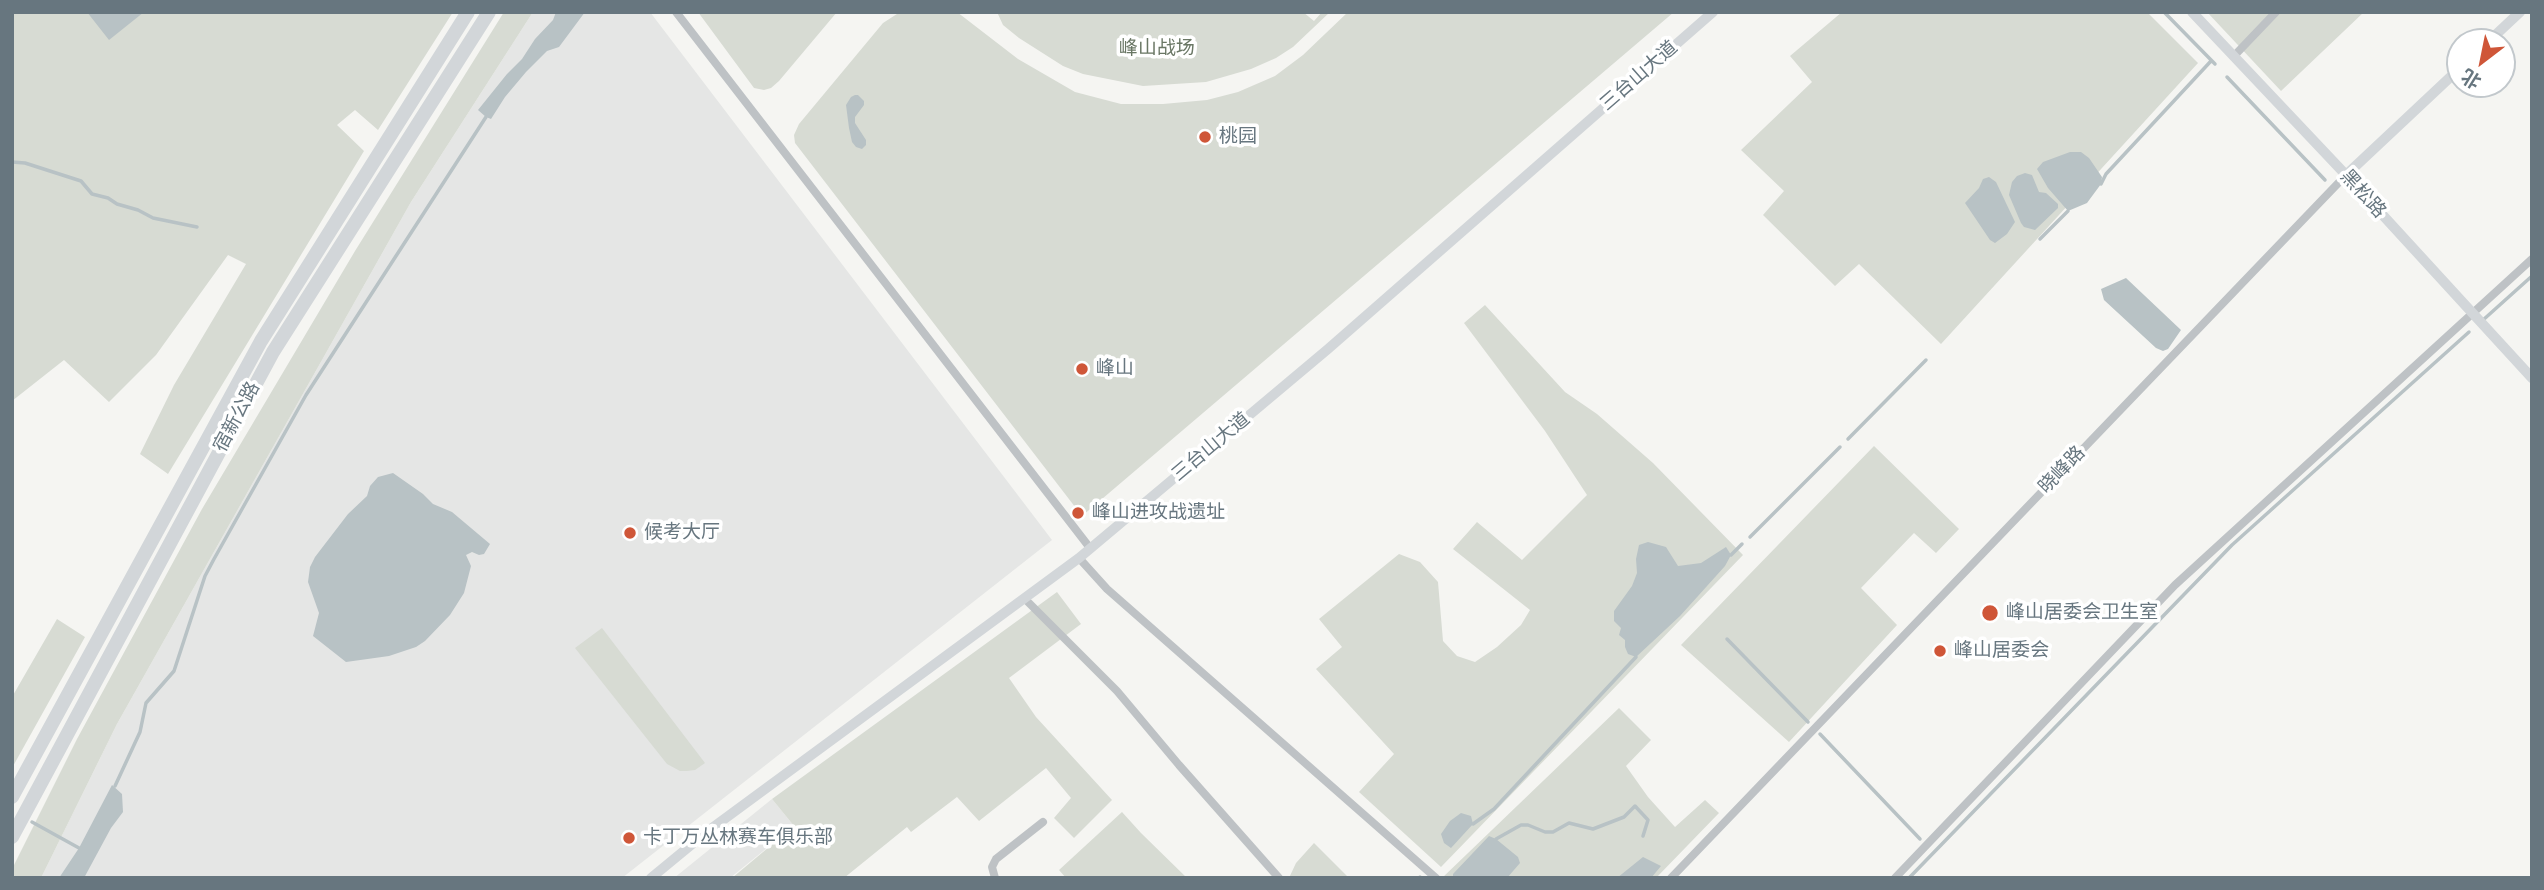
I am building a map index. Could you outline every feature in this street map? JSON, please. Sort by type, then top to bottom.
[{"type":"highway","name":"宿新公路","points":[[12,797],[261,341],[468,12]]},
{"type":"highway","name":"宿新公路","points":[[12,837],[272,352],[489,12]]},
{"type":"main road","name":"三台山大道","points":[[658,876],[708,831],[1079,558],[1328,349],[1713,12]]},
{"type":"main road","name":"黑松路","points":[[2192,12],[2346,174],[2532,378]]},
{"type":"main road","points":[[2503,28],[2520,12]]},
{"type":"main road","name":"晓峰路","points":[[2346,174],[2446,81]]},
{"type":"street","points":[[676,12],[1090,548]]},
{"type":"street","points":[[2234,56],[2276,12]]},
{"type":"street","name":"晓峰路","points":[[1671,878],[2346,174]]},
{"type":"street","points":[[1895,878],[2175,585],[2532,259]]},
{"type":"street","points":[[1079,558],[1107,589],[1436,878]]},
{"type":"street","points":[[1025,599],[1117,691],[1279,878]]},
{"type":"street","points":[[995,878],[992,867],[996,859],[1043,822]]},
{"type":"shaded area","points":[[87,12],[144,12],[109,40]]},
{"type":"shaded area","points":[[533,12],[650,12],[1052,540],[622,878],[41,878],[117,724],[411,202]]},
{"type":"shaded area","points":[[556,12],[585,12],[559,47],[547,51],[505,97],[491,119],[486,117],[478,110],[522,59],[535,39],[553,20]]},
{"type":"shaded area","points":[[855,95],[864,101],[855,117],[855,123],[866,140],[862,149],[852,142],[846,105]]},
{"type":"shaded area","points":[[2070,152],[2081,152],[2089,158],[2102,177],[2101,184],[2087,203],[2068,211],[2048,188],[2037,169],[2043,162]]},
{"type":"shaded area","points":[[2025,173],[2032,175],[2039,192],[2046,193],[2058,204],[2058,208],[2035,230],[2024,227],[2021,223],[2009,195],[2012,182]]},
{"type":"shaded area","points":[[1989,177],[1996,182],[2015,222],[2007,234],[1995,243],[1990,240],[1965,203],[1979,188],[1983,179]]},
{"type":"shaded area","points":[[2126,278],[2181,330],[2168,349],[2163,351],[2156,348],[2104,300],[2101,289]]},
{"type":"shaded area","points":[[393,473],[433,504],[452,512],[490,544],[484,554],[472,552],[466,555],[471,566],[464,593],[450,615],[425,641],[389,656],[346,662],[313,636],[319,613],[308,582],[310,567],[348,514],[367,496],[370,486],[378,477]]},
{"type":"shaded area","points":[[1648,542],[1666,547],[1678,566],[1701,563],[1726,547],[1731,555],[1725,566],[1680,616],[1636,657],[1628,654],[1625,640],[1619,635],[1621,628],[1614,621],[1614,611],[1632,586],[1637,573],[1639,545]]},
{"type":"shaded area","points":[[112,785],[122,794],[123,812],[111,828],[84,878],[59,878],[79,848]]},
{"type":"shaded area","points":[[772,799],[794,826],[730,878],[674,878]]},
{"type":"shaded area","points":[[1461,813],[1471,816],[1473,824],[1451,848],[1444,843],[1441,834],[1450,821]]},
{"type":"shaded area","points":[[1489,836],[1518,857],[1520,863],[1507,878],[1453,878],[1453,874]]},
{"type":"shaded area","points":[[1643,857],[1661,866],[1651,878],[1617,878]]},
{"type":"green space","points":[[12,12],[453,12],[378,130],[355,110],[337,125],[364,151],[168,474],[140,454],[174,385],[246,264],[228,255],[156,355],[109,402],[64,360],[12,401]]},
{"type":"green space","points":[[504,12],[533,12],[411,202],[117,724],[41,878],[12,878],[12,869],[77,739],[202,509],[355,251]]},
{"type":"green space","points":[[698,12],[837,12],[779,81],[764,90],[754,88]]},
{"type":"green space","points":[[900,12],[957,12],[1018,59],[1075,92],[1121,104],[1163,104],[1207,100],[1238,92],[1275,76],[1303,55],[1348,12],[1674,12],[1082,516],[795,143],[794,135],[799,124],[883,23]]},
{"type":"green space","name":"峰山战场","points":[[997,12],[1303,12],[1314,21],[1322,12],[1330,12],[1293,47],[1251,69],[1206,82],[1143,86],[1083,74],[1063,66],[1003,25]]},
{"type":"green space","points":[[1842,12],[2147,12],[2198,63],[1941,344],[1859,264],[1835,286],[1763,215],[1784,191],[1741,150],[1812,82],[1790,56]]},
{"type":"green space","points":[[2207,12],[2364,12],[2281,91]]},
{"type":"green space","points":[[1485,305],[1565,392],[1597,414],[1653,463],[1743,555],[1441,867],[1359,792],[1394,754],[1316,669],[1342,647],[1319,619],[1399,554],[1420,562],[1438,582],[1443,641],[1457,656],[1475,662],[1497,647],[1521,625],[1530,610],[1453,549],[1477,522],[1522,560],[1587,495],[1545,431],[1464,323]]},
{"type":"green space","points":[[1874,446],[1959,529],[1936,553],[1914,533],[1861,588],[1897,625],[1789,742],[1681,645]]},
{"type":"green space","points":[[1057,592],[1081,624],[1009,678],[1036,717],[1112,800],[1074,838],[1054,818],[1071,798],[1046,768],[979,821],[957,797],[911,832],[907,827],[844,878],[732,878],[794,826],[772,799]]},
{"type":"green space","points":[[57,619],[85,637],[12,768],[12,697]]},
{"type":"green space","points":[[602,628],[705,763],[695,770],[687,771],[680,771],[667,764],[575,648]]},
{"type":"green space","points":[[1619,708],[1651,740],[1626,766],[1648,797],[1675,827],[1705,800],[1719,813],[1656,878],[1442,878]]},
{"type":"green space","points":[[1122,812],[1187,878],[1066,878],[1059,870]]},
{"type":"green space","points":[[1314,843],[1349,878],[1289,878],[1296,863]]},
{"type":"waterway","points":[[2164,12],[2215,64]]},
{"type":"waterway","points":[[2101,184],[2106,174],[2211,61]]},
{"type":"waterway","points":[[2227,77],[2325,180]]},
{"type":"waterway","points":[[115,786],[140,732],[146,703],[174,671],[205,576],[214,559],[306,395],[486,117]]},
{"type":"waterway","points":[[12,162],[25,163],[81,181],[92,194],[108,198],[153,218],[197,227]]},
{"type":"waterway","points":[[2040,239],[2068,211]]},
{"type":"waterway","points":[[2483,320],[2532,276]]},
{"type":"waterway","points":[[1909,878],[2232,545],[2469,332]]},
{"type":"waterway","points":[[1848,439],[1926,360]]},
{"type":"waterway","points":[[1750,537],[1840,447]]},
{"type":"waterway","points":[[1731,555],[1742,544]]},
{"type":"waterway","points":[[1727,639],[1808,722]]},
{"type":"waterway","points":[[1473,824],[1494,809],[1636,657]]},
{"type":"waterway","points":[[1820,734],[1920,839]]},
{"type":"waterway","points":[[1496,839],[1521,825],[1545,832],[1553,832],[1569,823],[1593,829],[1624,817],[1635,806],[1648,820],[1643,836]]},
{"type":"waterway","points":[[32,822],[79,848]]},
{"type":"place","name":"桃园","points":[[1205,137]]},
{"type":"place","name":"峰山","points":[[1082,369]]},
{"type":"place","name":"峰山进攻战遗址","points":[[1078,513]]},
{"type":"place","name":"候考大厅","points":[[630,533]]},
{"type":"place","name":"峰山居委会卫生室","points":[[1990,613]]},
{"type":"place","name":"峰山居委会","points":[[1940,651]]},
{"type":"place","name":"卡丁万丛林赛车俱乐部","points":[[629,838]]}]
